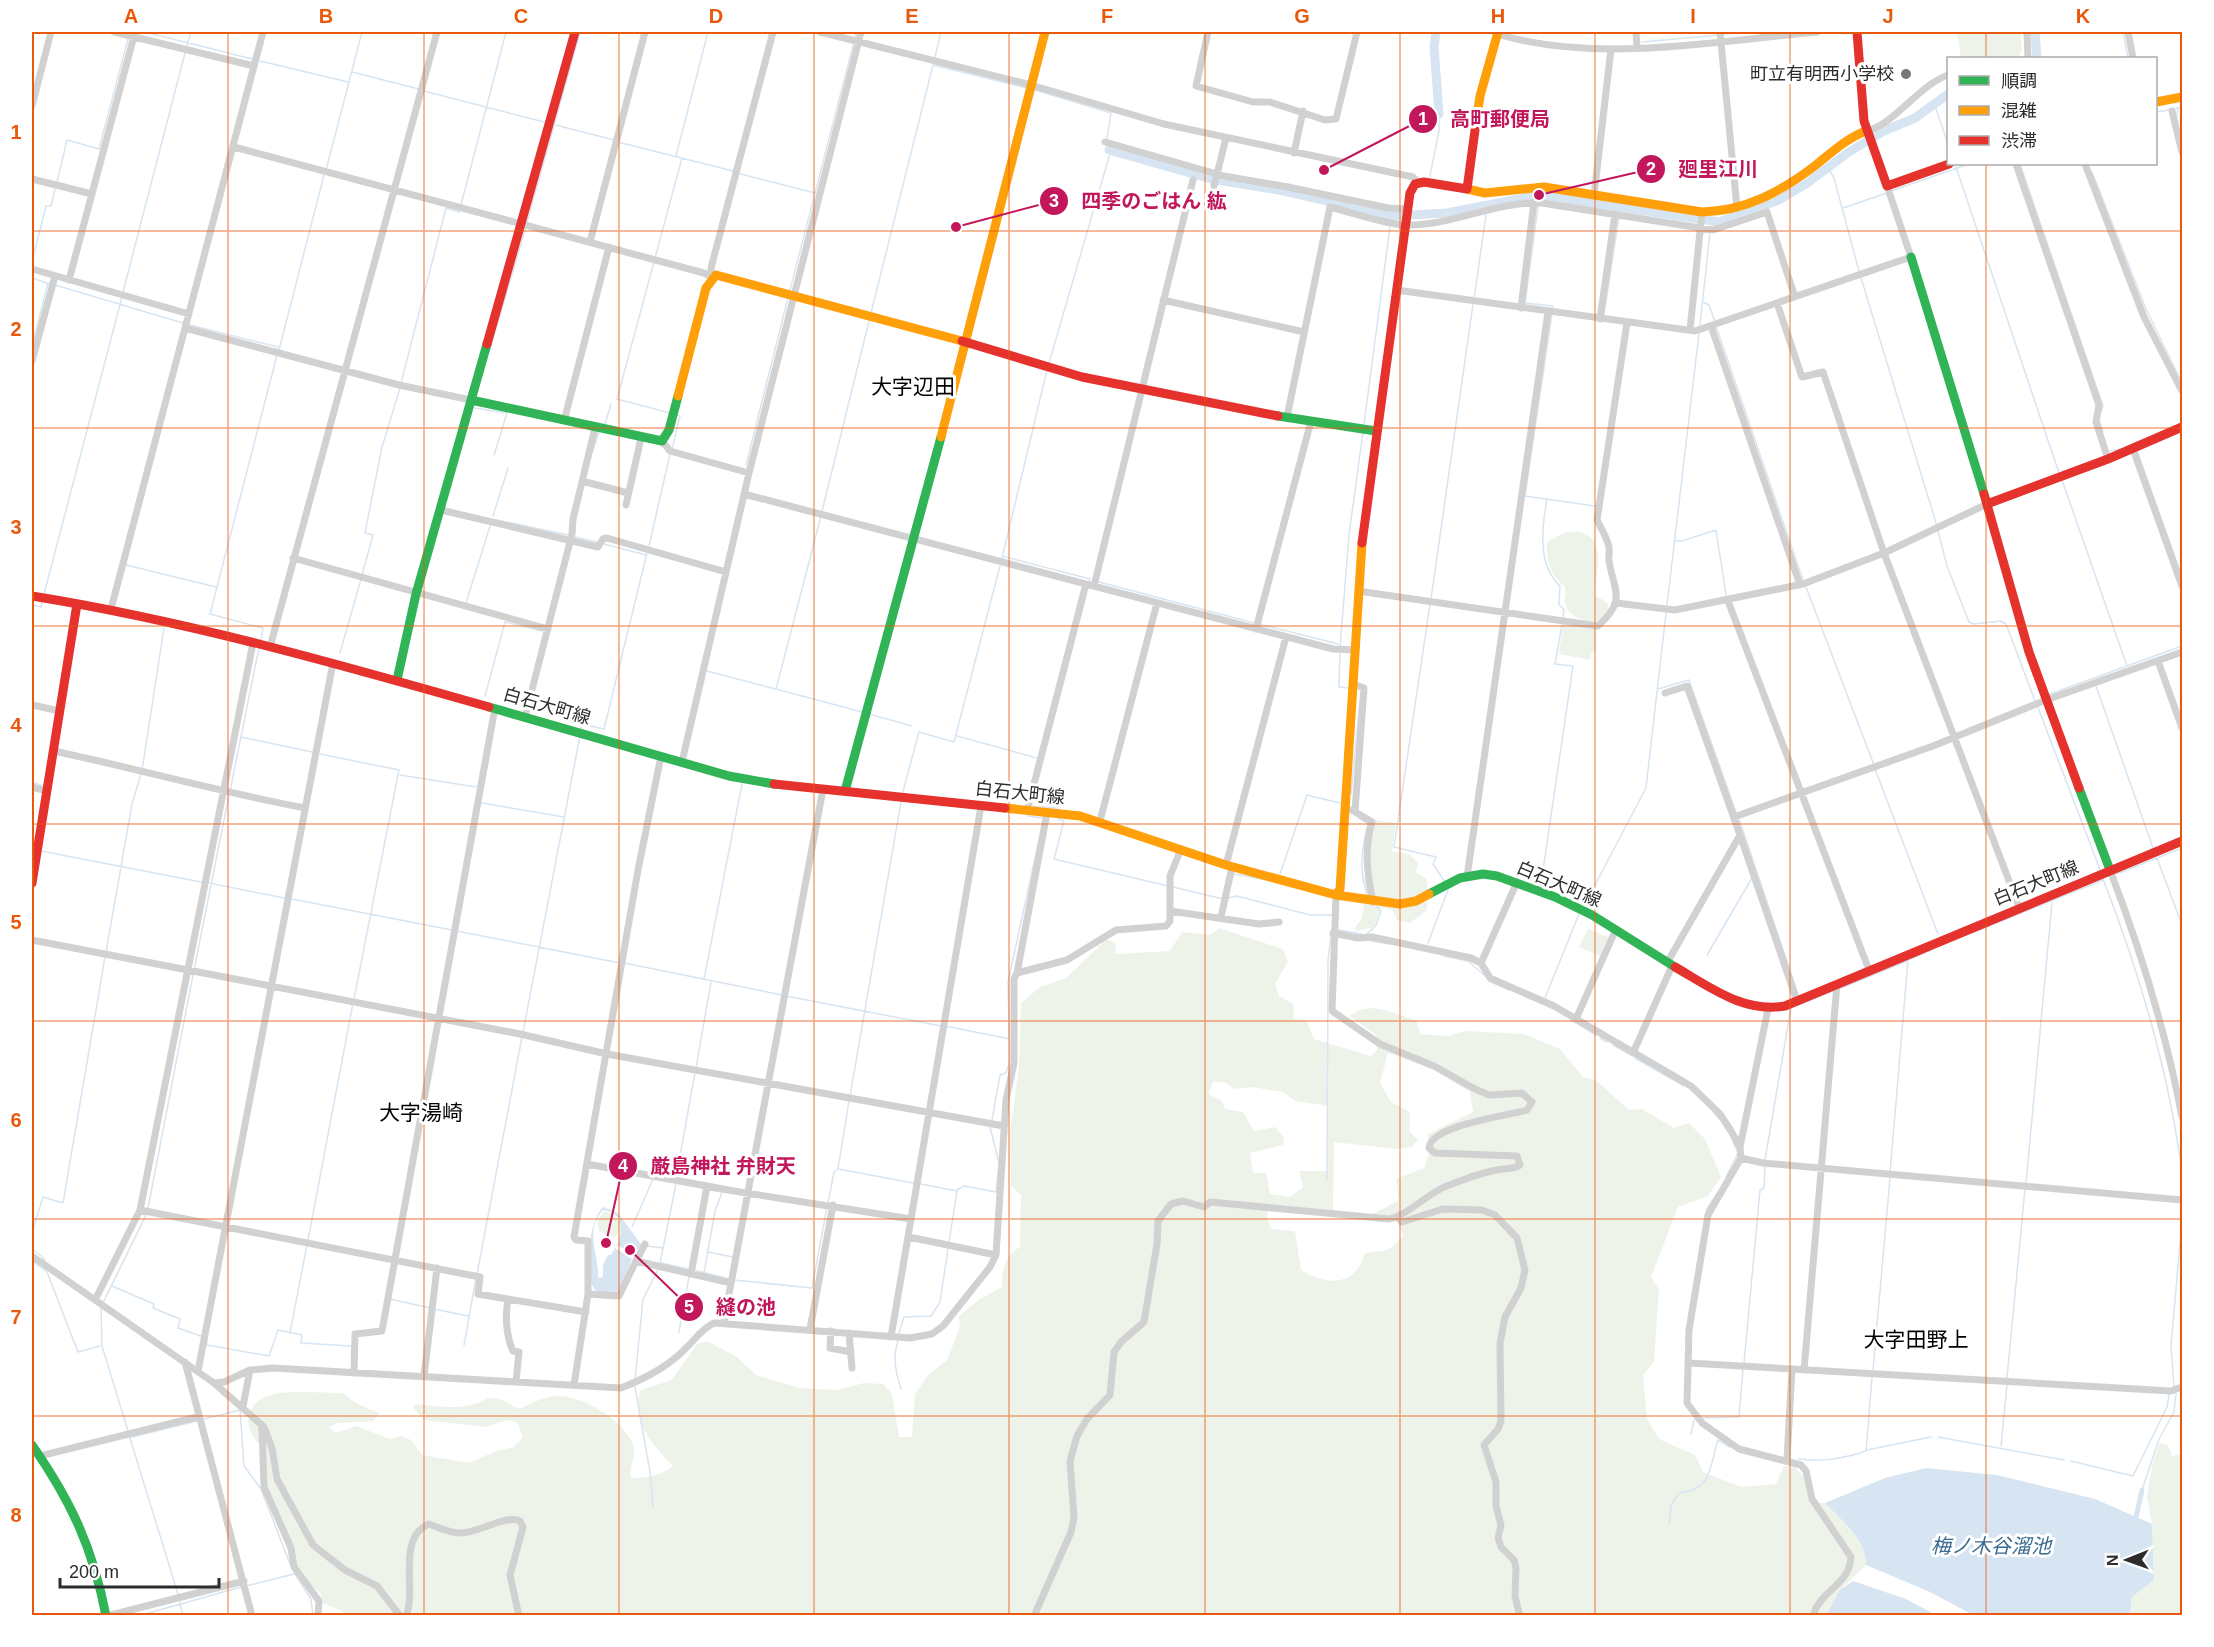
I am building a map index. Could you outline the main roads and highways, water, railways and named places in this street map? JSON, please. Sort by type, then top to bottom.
[{"type":"water","points":[[603,1207],[618,1213],[641,1244],[638,1249],[628,1251],[617,1245],[621,1234],[618,1218],[615,1214],[603,1210],[597,1218],[593,1234],[598,1278],[603,1277],[603,1265],[615,1248],[632,1259],[619,1290],[615,1293],[597,1292],[592,1285],[590,1275],[591,1236],[594,1224],[598,1214]]},
{"type":"water","name":"梅ノ木谷溜池","points":[[1926,1468],[1997,1475],[2095,1499],[2152,1524],[2154,1580],[2132,1597],[2130,1615],[1973,1615],[1930,1592],[1866,1565],[1858,1539],[1825,1503],[1885,1478]]},
{"type":"water","points":[[1853,1581],[1906,1599],[1936,1615],[1826,1615],[1840,1590]]},
{"type":"waterway","points":[[145,32],[252,59]]},
{"type":"waterway","points":[[186,48],[191,32]]},
{"type":"waterway","points":[[326,170],[362,32]]},
{"type":"waterway","points":[[461,205],[506,32]]},
{"type":"waterway","points":[[527,222],[580,32]]},
{"type":"waterway","points":[[676,156],[708,32]]},
{"type":"waterway","points":[[855,37],[856,32]]},
{"type":"waterway","points":[[935,57],[941,32]]},
{"type":"waterway","points":[[1436,32],[1434,47],[1439,114]]},
{"type":"waterway","points":[[1723,34],[1754,32]]},
{"type":"waterway","points":[[2035,32],[2037,57]]},
{"type":"waterway","points":[[2123,32],[2128,57]]},
{"type":"waterway","points":[[1642,42],[1719,35]]},
{"type":"waterway","points":[[57,182],[67,140],[99,149],[128,39]]},
{"type":"waterway","points":[[790,290],[854,42]]},
{"type":"waterway","points":[[123,292],[185,53]]},
{"type":"waterway","points":[[260,61],[348,82]]},
{"type":"waterway","points":[[933,65],[1027,88]]},
{"type":"waterway","points":[[871,313],[933,65]]},
{"type":"waterway","points":[[352,72],[419,89]]},
{"type":"waterway","points":[[1035,90],[1111,113],[1107,139]]},
{"type":"waterway","points":[[424,91],[544,122]]},
{"type":"waterway","points":[[1109,150],[1211,179],[1284,191],[1392,216],[1447,213],[1539,195],[1719,222],[1779,200],[1806,184],[1849,152],[1884,131],[1915,118],[1947,95]]},
{"type":"waterway","points":[[1934,103],[1947,141]]},
{"type":"waterway","points":[[2174,109],[2182,107]]},
{"type":"waterway","points":[[2177,116],[2178,108]]},
{"type":"waterway","points":[[2157,112],[2169,110]]},
{"type":"waterway","points":[[1430,176],[1439,131],[1439,114]]},
{"type":"waterway","points":[[552,124],[614,140]]},
{"type":"waterway","points":[[618,142],[733,171]]},
{"type":"waterway","points":[[1049,363],[1111,150]]},
{"type":"waterway","points":[[655,258],[682,158]]},
{"type":"waterway","points":[[1955,165],[2059,473]]},
{"type":"waterway","points":[[1891,191],[1966,165]]},
{"type":"waterway","points":[[2020,165],[2103,406],[2101,412]]},
{"type":"waterway","points":[[1828,168],[1834,178],[1859,271]]},
{"type":"waterway","points":[[2092,172],[2146,309],[2182,383]]},
{"type":"waterway","points":[[737,173],[815,193]]},
{"type":"waterway","points":[[279,350],[324,175]]},
{"type":"waterway","points":[[32,262],[46,206],[51,206],[55,189]]},
{"type":"waterway","points":[[1843,208],[1887,193]]},
{"type":"waterway","points":[[1538,207],[1525,303],[1553,306],[1552,309]]},
{"type":"waterway","points":[[401,383],[446,208],[459,212],[459,209]]},
{"type":"waterway","points":[[1474,299],[1486,215]]},
{"type":"waterway","points":[[1604,314],[1619,217]]},
{"type":"waterway","points":[[489,352],[526,227]]},
{"type":"waterway","points":[[1364,424],[1390,227]]},
{"type":"waterway","points":[[1700,325],[1710,232]]},
{"type":"waterway","points":[[654,262],[617,399],[670,413]]},
{"type":"waterway","points":[[32,278],[50,284]]},
{"type":"waterway","points":[[1861,278],[1937,526]]},
{"type":"waterway","points":[[32,346],[48,283]]},
{"type":"waterway","points":[[55,285],[183,323]]},
{"type":"waterway","points":[[44,594],[122,297]]},
{"type":"waterway","points":[[746,465],[788,298]]},
{"type":"waterway","points":[[1703,302],[1709,305],[1715,322]]},
{"type":"waterway","points":[[1431,599],[1473,304]]},
{"type":"waterway","points":[[1552,314],[1525,496],[1595,506]]},
{"type":"waterway","points":[[822,511],[869,321]]},
{"type":"waterway","points":[[190,325],[278,347]]},
{"type":"waterway","points":[[1716,326],[1803,580]]},
{"type":"waterway","points":[[1667,605],[1699,333]]},
{"type":"waterway","points":[[261,641],[263,628],[210,614],[277,355]]},
{"type":"waterway","points":[[1002,558],[1047,370]]},
{"type":"waterway","points":[[362,575],[373,535],[365,533],[382,447],[400,388]]},
{"type":"waterway","points":[[605,424],[611,404]]},
{"type":"waterway","points":[[475,408],[507,413],[494,455]]},
{"type":"waterway","points":[[672,449],[680,416],[677,415]]},
{"type":"waterway","points":[[2100,422],[2103,432]]},
{"type":"waterway","points":[[592,453],[599,432]]},
{"type":"waterway","points":[[1340,648],[1349,535],[1363,432]]},
{"type":"waterway","points":[[2109,451],[2120,449]]},
{"type":"waterway","points":[[2137,451],[2182,577]]},
{"type":"waterway","points":[[649,546],[670,454]]},
{"type":"waterway","points":[[493,516],[508,468]]},
{"type":"waterway","points":[[2062,480],[2127,666]]},
{"type":"waterway","points":[[1547,499],[1543,533],[1544,557],[1560,586],[1559,605],[1564,609],[1563,617]]},
{"type":"waterway","points":[[821,516],[776,689],[862,712]]},
{"type":"waterway","points":[[492,519],[568,535]]},
{"type":"waterway","points":[[466,603],[491,523]]},
{"type":"waterway","points":[[1675,541],[1682,541],[1716,530],[1726,595]]},
{"type":"waterway","points":[[1938,531],[1947,566],[1969,622],[1974,624],[2001,621],[2006,624],[2035,701]]},
{"type":"waterway","points":[[575,537],[597,542]]},
{"type":"waterway","points":[[604,544],[646,555]]},
{"type":"waterway","points":[[581,728],[582,724],[604,729],[647,553]]},
{"type":"waterway","points":[[1002,556],[1090,579],[1089,582]]},
{"type":"waterway","points":[[126,565],[216,587]]},
{"type":"waterway","points":[[902,795],[919,732],[954,742],[1000,566]]},
{"type":"waterway","points":[[340,653],[361,579]]},
{"type":"waterway","points":[[1099,582],[1254,623]]},
{"type":"waterway","points":[[1806,587],[1874,765]]},
{"type":"waterway","points":[[32,605],[41,607],[42,601]]},
{"type":"waterway","points":[[1430,604],[1394,847],[1436,857],[1433,864],[1444,881]]},
{"type":"waterway","points":[[1586,902],[1646,788],[1666,613]]},
{"type":"waterway","points":[[485,696],[505,622],[542,631]]},
{"type":"waterway","points":[[1259,624],[1338,644]]},
{"type":"waterway","points":[[1541,884],[1573,666],[1555,664],[1562,625]]},
{"type":"waterway","points":[[142,770],[164,628]]},
{"type":"waterway","points":[[2050,694],[2182,646]]},
{"type":"waterway","points":[[230,791],[259,648]]},
{"type":"waterway","points":[[1340,653],[1339,687],[1348,688]]},
{"type":"waterway","points":[[707,671],[775,689]]},
{"type":"waterway","points":[[1658,689],[1689,680],[1736,812]]},
{"type":"waterway","points":[[2096,686],[2153,848]]},
{"type":"waterway","points":[[1351,794],[1360,700]]},
{"type":"waterway","points":[[2037,705],[2101,872]]},
{"type":"waterway","points":[[869,714],[912,726]]},
{"type":"waterway","points":[[523,1032],[580,736]]},
{"type":"waterway","points":[[957,736],[1037,758]]},
{"type":"waterway","points":[[241,737],[312,752]]},
{"type":"waterway","points":[[320,754],[399,770],[354,999]]},
{"type":"waterway","points":[[1875,769],[1938,934]]},
{"type":"waterway","points":[[106,952],[132,804],[141,774]]},
{"type":"waterway","points":[[400,775],[476,787]]},
{"type":"waterway","points":[[32,782],[41,785]]},
{"type":"waterway","points":[[704,979],[742,784]]},
{"type":"waterway","points":[[194,970],[229,795]]},
{"type":"waterway","points":[[1280,874],[1307,795],[1340,803]]},
{"type":"waterway","points":[[850,1096],[901,802]]},
{"type":"waterway","points":[[482,803],[564,817]]},
{"type":"waterway","points":[[1031,806],[1058,808],[1058,811]]},
{"type":"waterway","points":[[1029,814],[1028,816],[1042,818]]},
{"type":"waterway","points":[[1359,818],[1368,824],[1362,870],[1369,897]]},
{"type":"waterway","points":[[1058,819],[1064,821],[1054,859],[1168,886]]},
{"type":"waterway","points":[[1739,819],[1798,994]]},
{"type":"waterway","points":[[992,1120],[1000,1075],[1006,1073],[1010,1060],[1008,982],[1039,840]]},
{"type":"waterway","points":[[2117,874],[2182,848]]},
{"type":"waterway","points":[[41,851],[201,882]]},
{"type":"waterway","points":[[2157,858],[2182,925]]},
{"type":"waterway","points":[[1233,877],[1234,874],[1278,882]]},
{"type":"waterway","points":[[1707,955],[1752,878]]},
{"type":"waterway","points":[[2103,879],[2152,1024],[2169,1098],[2182,1173]]},
{"type":"waterway","points":[[1974,932],[2103,880]]},
{"type":"waterway","points":[[209,883],[284,898]]},
{"type":"waterway","points":[[1173,887],[1223,899]]},
{"type":"waterway","points":[[1428,943],[1448,890]]},
{"type":"waterway","points":[[1228,898],[1237,896],[1310,915],[1332,915]]},
{"type":"waterway","points":[[292,899],[452,930]]},
{"type":"waterway","points":[[2026,1183],[2052,903]]},
{"type":"waterway","points":[[1367,934],[1376,925],[1381,911],[1377,907]]},
{"type":"waterway","points":[[1545,998],[1579,914]]},
{"type":"waterway","points":[[1339,930],[1361,934]]},
{"type":"waterway","points":[[457,931],[620,963]]},
{"type":"waterway","points":[[1327,1180],[1328,960],[1331,935]]},
{"type":"waterway","points":[[1371,941],[1390,944]]},
{"type":"waterway","points":[[1890,1173],[1908,960],[1931,950]]},
{"type":"waterway","points":[[1444,956],[1468,961],[1484,975]]},
{"type":"waterway","points":[[32,1232],[43,1197],[63,1203],[105,957]]},
{"type":"waterway","points":[[1841,988],[1907,961]]},
{"type":"waterway","points":[[624,963],[782,995]]},
{"type":"waterway","points":[[148,1208],[193,975]]},
{"type":"waterway","points":[[1489,981],[1509,990]]},
{"type":"waterway","points":[[696,1068],[711,982]]},
{"type":"waterway","points":[[1798,1005],[1833,991]]},
{"type":"waterway","points":[[786,996],[941,1026]]},
{"type":"waterway","points":[[308,1240],[353,1003]]},
{"type":"waterway","points":[[1765,1160],[1791,1008]]},
{"type":"waterway","points":[[1571,1020],[1596,1035]]},
{"type":"waterway","points":[[945,1026],[1010,1039]]},
{"type":"waterway","points":[[477,1274],[522,1037]]},
{"type":"waterway","points":[[1600,1038],[1607,1042]]},
{"type":"waterway","points":[[1613,1045],[1629,1054]]},
{"type":"waterway","points":[[1635,1058],[1684,1086]]},
{"type":"waterway","points":[[676,1178],[695,1073]]},
{"type":"waterway","points":[[849,1101],[838,1169],[913,1183]]},
{"type":"waterway","points":[[1714,1113],[1719,1119]]},
{"type":"waterway","points":[[957,1190],[964,1186],[996,1192],[999,1163],[990,1127]]},
{"type":"waterway","points":[[1726,1177],[1738,1153],[1733,1142]]},
{"type":"waterway","points":[[1744,1363],[1760,1190],[1764,1188],[1765,1165]]},
{"type":"waterway","points":[[828,1203],[834,1172],[838,1169]]},
{"type":"waterway","points":[[1873,1370],[1890,1178]]},
{"type":"waterway","points":[[632,1227],[653,1179]]},
{"type":"waterway","points":[[660,1263],[676,1184]]},
{"type":"waterway","points":[[921,1184],[957,1191],[949,1242]]},
{"type":"waterway","points":[[2007,1378],[2025,1189]]},
{"type":"waterway","points":[[704,1273],[715,1211],[722,1192],[710,1190]]},
{"type":"waterway","points":[[1706,1210],[1718,1192]]},
{"type":"waterway","points":[[734,1280],[812,1288],[827,1207]]},
{"type":"waterway","points":[[103,1303],[147,1213]]},
{"type":"waterway","points":[[2174,1386],[2171,1346],[2182,1220]]},
{"type":"waterway","points":[[290,1333],[307,1245]]},
{"type":"waterway","points":[[647,1246],[663,1248]]},
{"type":"waterway","points":[[32,1249],[45,1259],[43,1261]]},
{"type":"waterway","points":[[899,1333],[904,1317],[931,1316],[940,1302],[948,1249]]},
{"type":"waterway","points":[[708,1252],[733,1257]]},
{"type":"waterway","points":[[32,1261],[47,1272],[78,1352],[100,1346]]},
{"type":"waterway","points":[[661,1263],[688,1269]]},
{"type":"waterway","points":[[635,1379],[643,1299],[659,1268]]},
{"type":"waterway","points":[[693,1270],[729,1279]]},
{"type":"waterway","points":[[679,1332],[689,1277]]},
{"type":"waterway","points":[[464,1345],[476,1278]]},
{"type":"waterway","points":[[112,1286],[154,1304],[153,1308],[180,1319],[178,1328],[201,1336]]},
{"type":"waterway","points":[[390,1299],[430,1308]]},
{"type":"waterway","points":[[101,1308],[102,1346],[128,1431]]},
{"type":"waterway","points":[[434,1309],[468,1316]]},
{"type":"waterway","points":[[206,1337],[207,1345],[269,1356],[278,1330],[302,1335],[301,1343],[351,1346]]},
{"type":"waterway","points":[[898,1341],[895,1359],[901,1389]]},
{"type":"waterway","points":[[1702,1418],[1739,1417],[1743,1370]]},
{"type":"waterway","points":[[1798,1459],[1832,1459],[1866,1451],[1872,1378]]},
{"type":"waterway","points":[[2001,1446],[2007,1385]]},
{"type":"waterway","points":[[635,1387],[650,1472],[653,1507]]},
{"type":"waterway","points":[[2142,1490],[2159,1439],[2174,1412],[2176,1393]]},
{"type":"waterway","points":[[2071,1461],[2133,1476],[2167,1407],[2169,1395]]},
{"type":"waterway","points":[[204,1419],[240,1410],[244,1466],[261,1489],[290,1564]]},
{"type":"waterway","points":[[1691,1434],[1694,1420]]},
{"type":"waterway","points":[[132,1437],[197,1421]]},
{"type":"waterway","points":[[129,1435],[178,1594]]},
{"type":"waterway","points":[[1867,1450],[1931,1437]]},
{"type":"waterway","points":[[1938,1437],[2064,1460]]},
{"type":"waterway","points":[[1669,1525],[1671,1505],[1679,1493],[1698,1487],[1708,1476],[1718,1440],[1730,1447]]},
{"type":"waterway","points":[[2136,1517],[2142,1490]]},
{"type":"waterway","points":[[246,1586],[294,1574]]},
{"type":"waterway","points":[[295,1574],[311,1599],[313,1616]]},
{"type":"waterway","points":[[138,1616],[241,1587]]},
{"type":"waterway","points":[[179,1599],[183,1616]]},
{"type":"place","name":"町立有明西小学校","points":[[1906,74]]},
{"type":"place","name":"高町郵便局","points":[[1324,170]]},
{"type":"place","name":"廻里江川","points":[[1539,195]]},
{"type":"place","name":"四季のごはん 紘","points":[[956,227]]},
{"type":"place","name":"厳島神社 弁財天","points":[[606,1243]]},
{"type":"place","name":"縫の池","points":[[630,1250]]},
{"type":"district","name":"大字辺田","points":[[913,386]]},
{"type":"district","name":"大字湯崎","points":[[421,1112]]},
{"type":"district","name":"大字田野上","points":[[1916,1339]]}]
